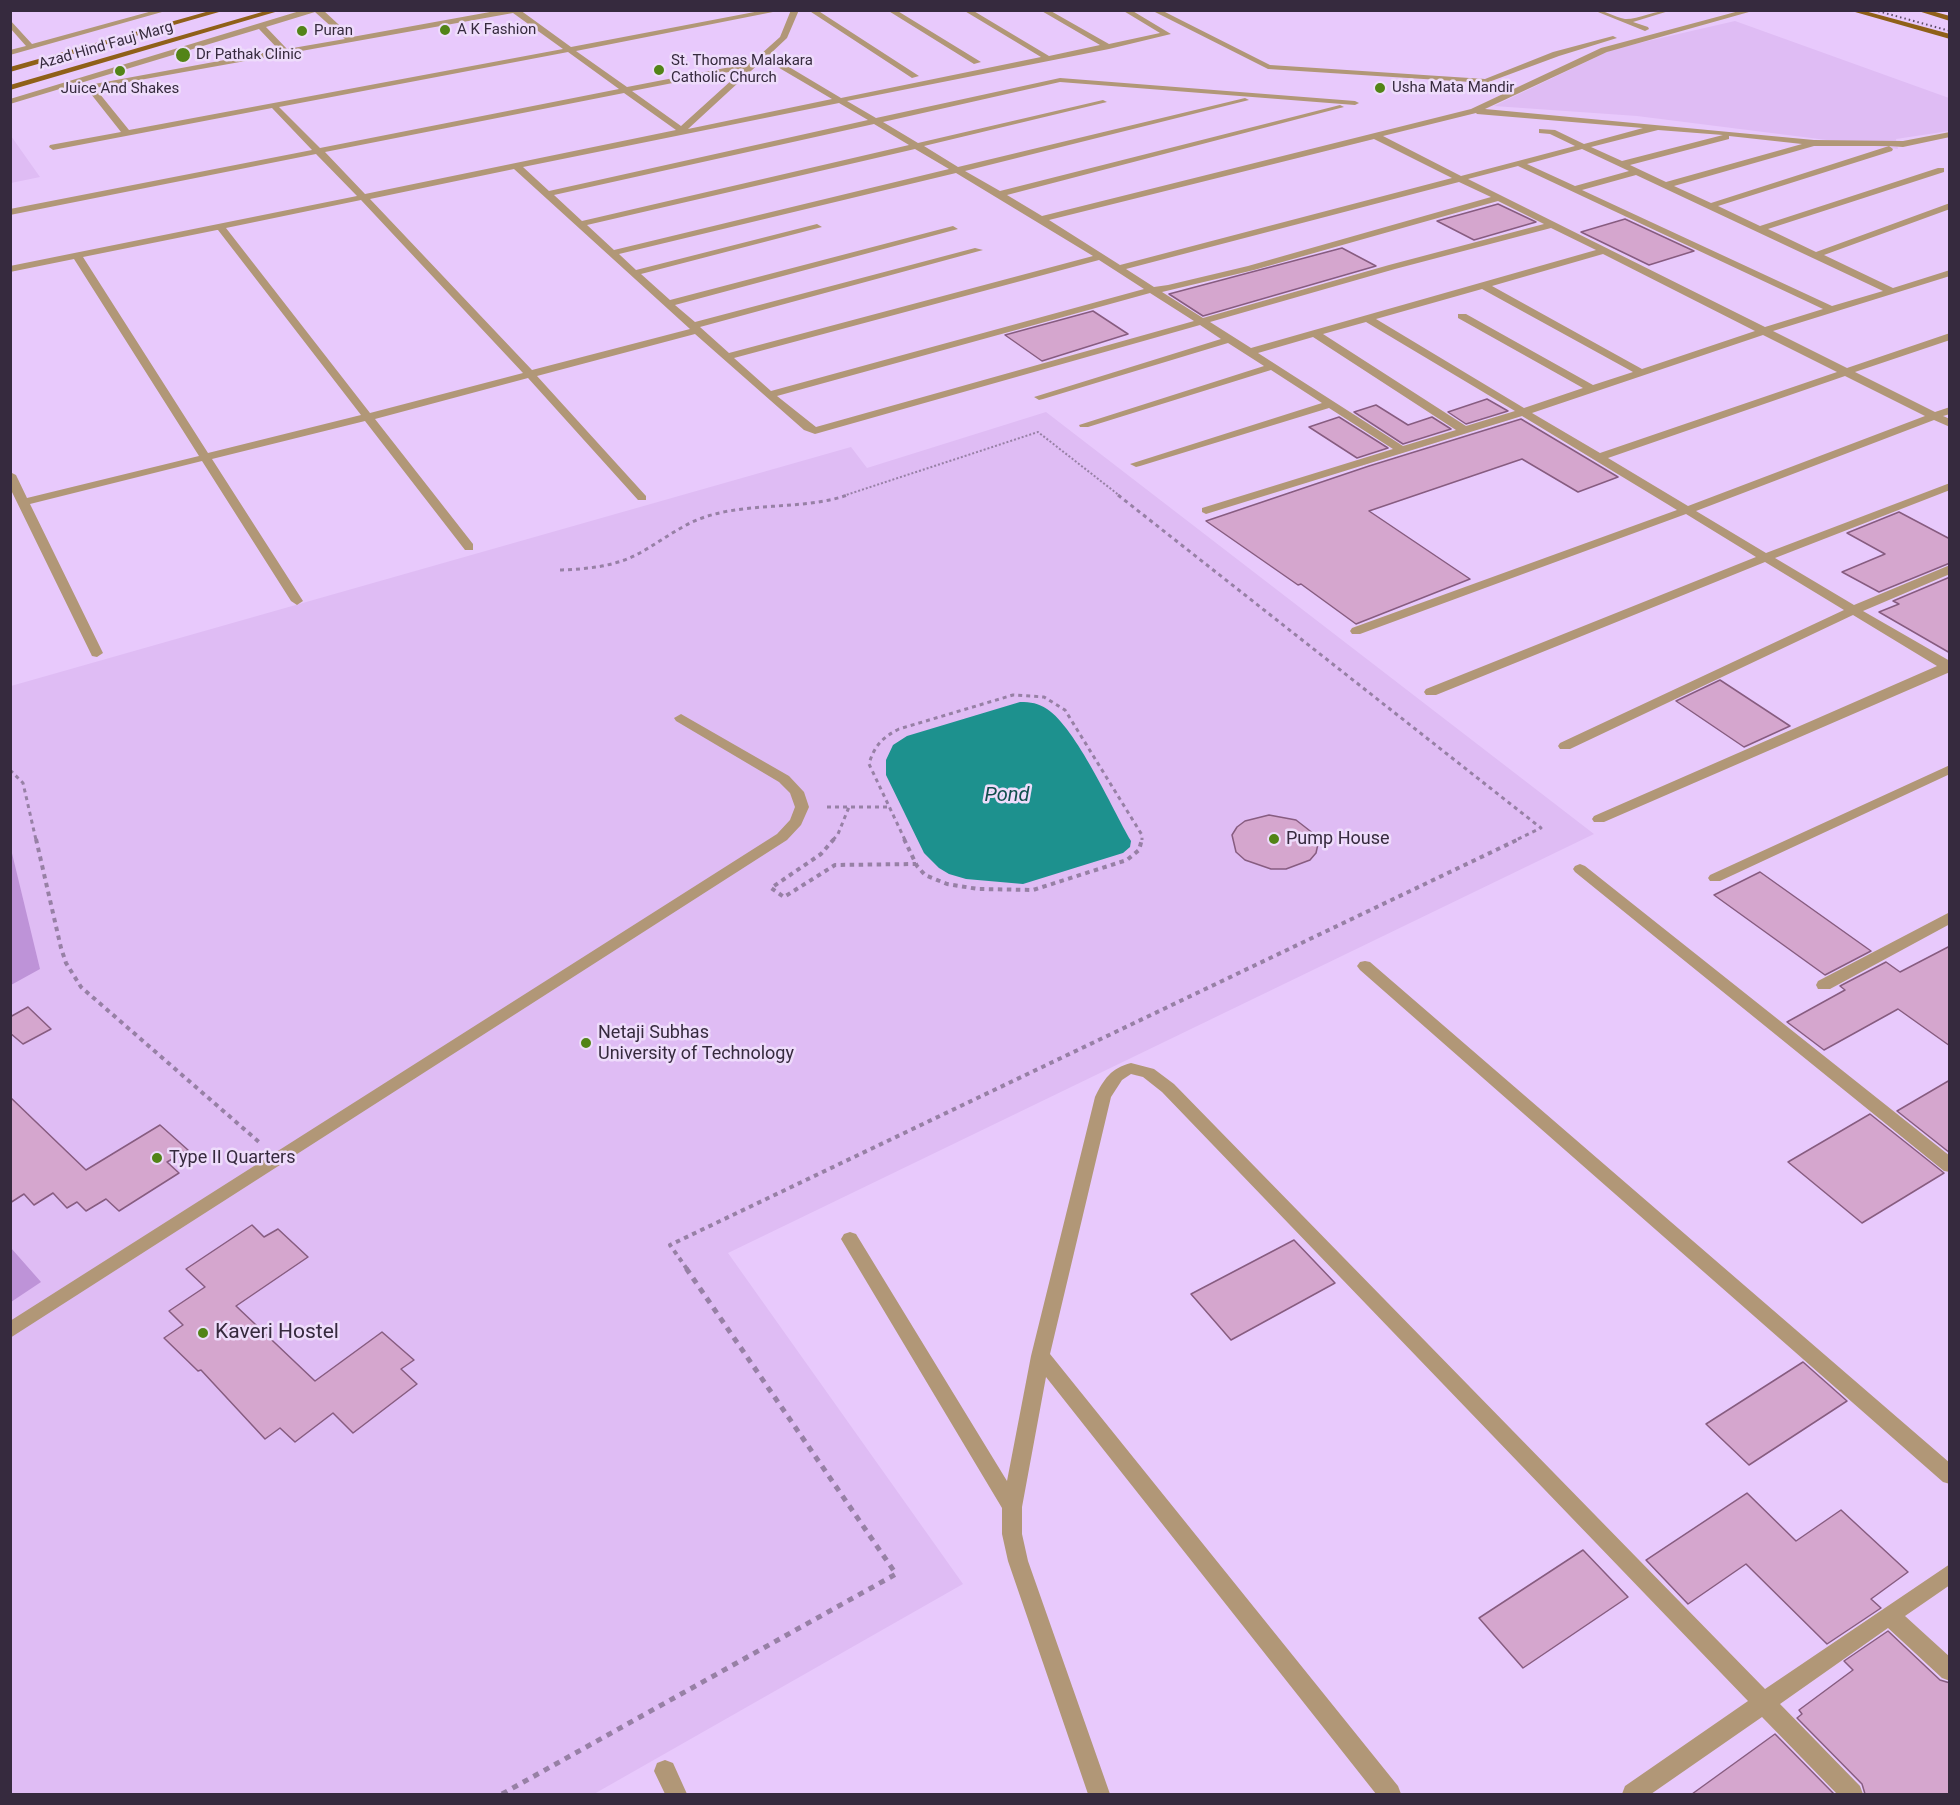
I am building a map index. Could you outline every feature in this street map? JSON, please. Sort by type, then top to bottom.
[{"type":"main road","name":"Azad Hind Fauj Marg","points":[[10,70],[223,10]]},
{"type":"main road","name":"Azad Hind Fauj Marg","points":[[10,88],[279,10]]},
{"type":"main road","points":[[1851,10],[1950,37]]},
{"type":"main road","points":[[1877,18],[1885,10]]},
{"type":"main road","points":[[1918,10],[1950,19]]},
{"type":"main road","points":[[1932,33],[1950,19]]},
{"type":"street","points":[[124,10],[133,20]]},
{"type":"street","points":[[10,53],[166,10]]},
{"type":"street","points":[[10,102],[313,10]]},
{"type":"street","points":[[318,10],[351,40]]},
{"type":"street","points":[[53,147],[780,10]]},
{"type":"street","points":[[679,132],[783,38],[795,10]]},
{"type":"street","points":[[812,10],[915,76]]},
{"type":"street","points":[[890,10],[976,62]]},
{"type":"street","points":[[966,10],[1049,59]]},
{"type":"street","points":[[1043,10],[1110,47]]},
{"type":"street","points":[[10,269],[221,228],[679,132],[1167,34],[1125,10]]},
{"type":"street","points":[[1154,10],[1268,67],[1486,81],[1556,54],[1720,10]]},
{"type":"street","points":[[1596,10],[1645,29]]},
{"type":"street","points":[[1626,21],[1669,10]]},
{"type":"street","points":[[1039,220],[1474,111],[1604,50],[1752,10]]},
{"type":"street","points":[[62,87],[89,87],[515,11],[679,132]]},
{"type":"street","points":[[10,22],[31,48]]},
{"type":"street","points":[[261,26],[285,52]]},
{"type":"street","points":[[201,45],[208,51]]},
{"type":"street","points":[[765,56],[1119,268],[1200,322],[1274,366],[1328,405],[1401,449]]},
{"type":"street","points":[[216,57],[224,63]]},
{"type":"street","points":[[10,212],[753,65]]},
{"type":"street","points":[[549,194],[1060,80],[1355,103],[997,195]]},
{"type":"street","points":[[89,87],[127,133]]},
{"type":"street","points":[[613,253],[1260,96]]},
{"type":"street","points":[[581,224],[1103,102]]},
{"type":"street","points":[[273,105],[364,197],[642,498]]},
{"type":"street","points":[[1474,111],[1738,134],[1814,143],[1903,144]]},
{"type":"street","points":[[1119,268],[1658,127]]},
{"type":"street","points":[[1542,131],[1552,132],[1892,291]]},
{"type":"street","points":[[1619,165],[1738,134]]},
{"type":"street","points":[[1710,206],[1903,144],[1950,134]]},
{"type":"street","points":[[1375,136],[1950,424]]},
{"type":"street","points":[[1666,185],[1814,143]]},
{"type":"street","points":[[1518,163],[1832,309]]},
{"type":"street","points":[[518,167],[769,395],[808,428],[823,430],[1392,267],[1552,225]]},
{"type":"street","points":[[1760,229],[1941,170]]},
{"type":"street","points":[[1574,189],[1636,172]]},
{"type":"street","points":[[769,395],[1150,290],[1168,288],[1251,268],[1499,198]]},
{"type":"street","points":[[1816,255],[1950,206]]},
{"type":"street","points":[[635,273],[817,227]]},
{"type":"street","points":[[221,228],[470,547]]},
{"type":"street","points":[[668,304],[954,229]]},
{"type":"street","points":[[25,502],[368,417],[978,249]]},
{"type":"street","points":[[1250,352],[1604,251]]},
{"type":"street","points":[[78,257],[297,601]]},
{"type":"street","points":[[726,357],[1100,257]]},
{"type":"street","points":[[1206,510],[1521,413],[1764,331],[1950,273]]},
{"type":"street","points":[[1484,286],[1641,372]]},
{"type":"street","points":[[1461,316],[1592,389]]},
{"type":"street","points":[[1368,319],[1521,413],[1949,666]]},
{"type":"street","points":[[1315,334],[1464,430]]},
{"type":"street","points":[[1598,458],[1950,336]]},
{"type":"street","points":[[1039,397],[1231,339]]},
{"type":"street","points":[[1084,424],[1274,366]]},
{"type":"street","points":[[1136,464],[1328,405]]},
{"type":"street","points":[[1356,631],[1687,510],[1950,410]]},
{"type":"street","points":[[10,475],[97,653]]},
{"type":"street","points":[[1431,692],[1851,523],[1950,486]]},
{"type":"street","points":[[1565,746],[1854,610],[1950,569]]},
{"type":"street","points":[[1599,819],[1949,666]]},
{"type":"street","points":[[10,1331],[277,1158],[782,837],[796,822],[802,807],[797,792],[784,779],[681,718]]},
{"type":"street","points":[[1715,878],[1950,769]]},
{"type":"street","points":[[1580,869],[1950,1166]]},
{"type":"street","points":[[1824,985],[1950,917]]},
{"type":"street","points":[[1365,966],[1950,1476]]},
{"type":"street","points":[[1099,1794],[1018,1561],[1012,1534],[1012,1507],[1040,1356],[1103,1097],[1110,1080],[1122,1070],[1136,1067],[1147,1071],[1176,1096],[1852,1794]]},
{"type":"street","points":[[850,1239],[1012,1507]]},
{"type":"street","points":[[1040,1356],[1390,1794]]},
{"type":"street","points":[[1633,1794],[1950,1573]]},
{"type":"street","points":[[1889,1615],[1950,1671]]},
{"type":"street","points":[[665,1771],[676,1794]]},
{"type":"path","points":[[502,1794],[896,1574],[670,1245],[1541,828],[1038,432],[826,502],[735,510],[699,519],[634,556],[597,568],[560,570]]},
{"type":"path","points":[[1013,695],[1044,697],[1065,710],[1142,836],[1142,846],[1138,852],[1126,860],[1033,890],[1019,892],[1003,893],[941,882],[925,875],[916,864],[869,764],[876,743],[885,735],[1013,695]]},
{"type":"path","points":[[10,770],[22,783],[61,948],[72,975],[81,987],[277,1158]]},
{"type":"path","points":[[889,807],[849,807],[838,834],[821,854],[771,888],[784,897],[835,865],[916,864]]},
{"type":"shaded area","points":[[1735,21],[1949,98],[1949,131],[1896,139],[1898,149],[1637,116],[1494,106],[1613,49]]},
{"type":"shaded area","points":[[11,136],[40,177],[11,183]]},
{"type":"shaded area","name":"Netaji Subhas University of Technology","points":[[1046,412],[1594,834],[728,1253],[963,1584],[594,1794],[11,1794],[11,686],[851,447],[867,468]]},
{"type":"shaded area","points":[[10,845],[40,969],[11,985],[10,985]]},
{"type":"shaded area","points":[[11,1248],[41,1282],[11,1302]]},
{"type":"water","name":"Pond","points":[[1020,702],[1041,705],[1070,733],[1093,770],[1131,841],[1130,847],[1123,853],[1023,884],[966,879],[949,874],[939,868],[924,853],[886,775],[886,760],[893,745],[907,736]]},
{"type":"building","points":[[1498,204],[1536,222],[1474,240],[1437,221]]},
{"type":"building","points":[[1625,219],[1694,251],[1649,265],[1581,232]]},
{"type":"building","points":[[1342,248],[1376,266],[1203,316],[1169,294]]},
{"type":"building","points":[[1093,311],[1128,334],[1042,361],[1005,335]]},
{"type":"building","points":[[1487,399],[1508,411],[1466,424],[1448,412]]},
{"type":"building","points":[[1376,405],[1408,425],[1432,417],[1451,429],[1403,444],[1354,412]]},
{"type":"building","points":[[1339,417],[1388,448],[1357,458],[1309,427]]},
{"type":"building","points":[[1521,419],[1618,477],[1578,492],[1522,459],[1369,511],[1470,579],[1356,624],[1301,584],[1298,585],[1206,521],[1369,466]]},
{"type":"building","points":[[1899,512],[1950,539],[1950,563],[1879,592],[1842,572],[1885,554],[1847,533]]},
{"type":"building","points":[[1950,577],[1950,653],[1879,612],[1899,604],[1893,601]]},
{"type":"building","points":[[1720,680],[1790,726],[1744,747],[1676,701]]},
{"type":"building","name":"Pump House","points":[[1269,815],[1296,820],[1314,834],[1318,844],[1316,853],[1310,860],[1286,869],[1271,869],[1245,860],[1236,852],[1232,835],[1237,827],[1245,821]]},
{"type":"building","points":[[1760,872],[1871,951],[1825,975],[1714,895]]},
{"type":"building","points":[[1950,946],[1950,1046],[1898,1009],[1824,1050],[1787,1022],[1845,990],[1840,986],[1886,962],[1900,972]]},
{"type":"building","points":[[28,1007],[51,1029],[23,1044],[10,1033],[10,1017]]},
{"type":"building","points":[[1950,1080],[1950,1153],[1897,1111]]},
{"type":"building","name":"Type II Quarters","points":[[10,1097],[86,1170],[160,1125],[188,1150],[167,1162],[179,1173],[119,1211],[106,1199],[86,1211],[77,1202],[67,1208],[53,1193],[34,1205],[24,1194],[10,1203]]},
{"type":"building","points":[[1870,1114],[1944,1173],[1862,1223],[1788,1162]]},
{"type":"building","name":"Kaveri Hostel","points":[[252,1225],[264,1237],[278,1229],[308,1257],[236,1306],[315,1381],[382,1332],[414,1360],[401,1369],[417,1384],[353,1433],[333,1413],[295,1442],[280,1428],[265,1439],[201,1370],[198,1371],[164,1338],[183,1325],[169,1311],[205,1287],[186,1269]]},
{"type":"building","points":[[1294,1240],[1335,1283],[1231,1340],[1191,1294]]},
{"type":"building","points":[[1803,1362],[1847,1401],[1749,1465],[1706,1424]]},
{"type":"building","points":[[1747,1493],[1796,1541],[1841,1510],[1908,1572],[1871,1599],[1881,1608],[1827,1644],[1746,1564],[1688,1604],[1646,1560]]},
{"type":"building","points":[[1583,1550],[1628,1597],[1523,1668],[1479,1618]]},
{"type":"building","points":[[1888,1631],[1940,1680],[1950,1683],[1950,1794],[1865,1794],[1862,1784],[1797,1718],[1802,1714],[1799,1710],[1853,1670],[1844,1661]]},
{"type":"building","points":[[1775,1734],[1834,1794],[1692,1794]]},
{"type":"railway","points":[[1874,10],[1950,31]]},
{"type":"place","name":"A K Fashion","points":[[445,30]]},
{"type":"place","name":"Puran","points":[[302,31]]},
{"type":"place","name":"Dr Pathak Clinic","points":[[183,55]]},
{"type":"place","name":"St. Thomas Malakara Catholic Church","points":[[659,70]]},
{"type":"place","name":"Juice And Shakes","points":[[120,71]]},
{"type":"place","name":"Usha Mata Mandir","points":[[1380,88]]},
{"type":"place","name":"Pump House","points":[[1274,839]]},
{"type":"place","name":"Netaji Subhas University of Technology","points":[[586,1043]]},
{"type":"place","name":"Type II Quarters","points":[[157,1158]]},
{"type":"place","name":"Kaveri Hostel","points":[[203,1333]]}]
